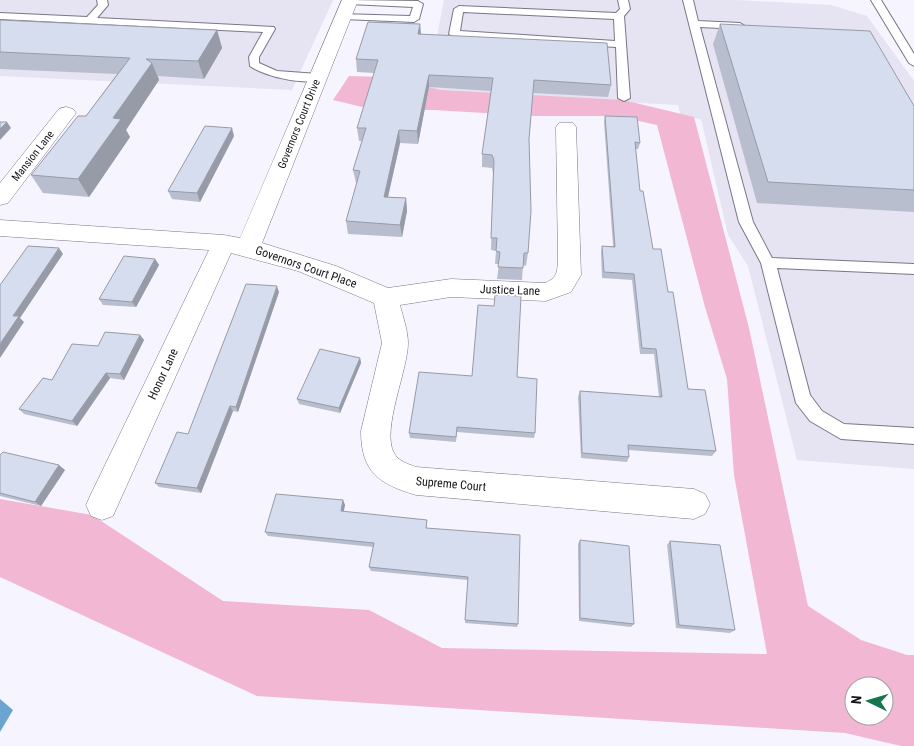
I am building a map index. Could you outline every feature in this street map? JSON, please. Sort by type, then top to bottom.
[{"type":"street","name":"Governors Court Drive","points":[[236,245],[318,77],[347,6]]},
{"type":"street","name":"Mansion Lane","points":[[0,198],[66,113]]},
{"type":"street","name":"Justice Lane","points":[[386,298],[451,288],[546,292],[562,286],[569,275],[570,261],[566,127]]},
{"type":"street","points":[[0,228],[236,245]]},
{"type":"street","name":"Governors Court Place","points":[[236,245],[344,277],[386,298]]},
{"type":"street","name":"Honor Lane","points":[[102,505],[236,245]]},
{"type":"street","name":"Supreme Court","points":[[386,298],[395,343],[376,431],[376,444],[380,460],[395,475],[416,481],[694,504]]},
{"type":"lane","points":[[90,20],[102,5],[102,0]]},
{"type":"lane","points":[[623,0],[624,9],[619,16],[624,98]]},
{"type":"lane","points":[[688,0],[746,222],[768,263],[802,398],[816,416],[841,430],[914,436]]},
{"type":"lane","points":[[876,0],[914,63]]},
{"type":"lane","points":[[418,4],[414,19],[347,6],[418,4]]},
{"type":"lane","points":[[619,16],[460,9],[454,34],[621,44]]},
{"type":"lane","points":[[0,16],[270,29],[254,57],[254,64],[260,70],[275,74],[318,77]]},
{"type":"lane","points":[[694,24],[751,27]]},
{"type":"lane","points":[[768,263],[914,269]]},
{"type":"shaded area","points":[[0,0],[333,0],[292,90],[0,76]]},
{"type":"shaded area","points":[[444,0],[736,0],[831,5],[867,16],[914,81],[914,469],[797,460],[748,266],[728,235],[701,119],[681,117],[678,105],[426,92]]},
{"type":"shaded area","points":[[349,76],[386,77],[441,90],[623,100],[694,117],[749,328],[808,606],[861,640],[907,655],[914,655],[914,746],[901,746],[845,733],[257,696],[0,577],[0,499],[92,515],[223,601],[369,610],[442,648],[767,654],[734,475],[727,379],[705,307],[657,125],[616,116],[534,116],[434,110],[375,110],[333,100]]},
{"type":"water","points":[[0,699],[13,710],[0,732]]},
{"type":"building","points":[[0,20],[217,30],[198,61],[146,59],[152,63],[113,118],[121,119],[78,179],[31,175],[78,116],[86,116],[130,58],[0,52]]},
{"type":"building","points":[[368,22],[420,24],[418,34],[607,43],[611,85],[534,80],[529,139],[531,211],[528,253],[524,253],[523,268],[498,267],[500,252],[496,251],[497,238],[491,238],[494,160],[492,155],[482,154],[493,78],[429,75],[417,131],[399,130],[384,197],[406,198],[400,225],[346,221],[360,171],[353,170],[366,128],[357,128],[378,60],[356,59]]},
{"type":"building","points":[[720,24],[870,31],[914,106],[914,190],[768,182]]},
{"type":"building","points":[[605,116],[637,117],[640,143],[635,142],[640,191],[643,191],[653,249],[661,249],[668,292],[673,292],[688,389],[705,390],[716,451],[628,445],[629,457],[582,453],[580,391],[662,397],[656,349],[642,348],[634,274],[604,272],[602,246],[615,247]]},
{"type":"building","points":[[0,122],[7,122],[0,129]]},
{"type":"building","points":[[205,126],[232,128],[197,193],[168,191]]},
{"type":"building","points":[[28,246],[59,248],[13,316],[19,316],[0,344],[0,285]]},
{"type":"building","points":[[124,256],[155,259],[132,302],[99,299]]},
{"type":"building","points":[[246,284],[277,286],[236,407],[230,406],[197,488],[155,483],[177,432],[188,434]]},
{"type":"building","points":[[495,295],[521,296],[517,377],[537,379],[535,433],[457,427],[456,437],[409,433],[419,372],[472,376],[478,305],[494,306]]},
{"type":"building","points":[[105,332],[140,335],[120,374],[106,373],[72,421],[19,409],[43,378],[52,380],[72,344],[98,346]]},
{"type":"building","points":[[320,349],[360,358],[339,408],[297,399]]},
{"type":"building","points":[[3,452],[59,465],[35,502],[0,493],[0,455]]},
{"type":"building","points":[[276,494],[343,500],[341,511],[427,520],[426,528],[520,535],[518,624],[465,620],[468,577],[369,567],[374,543],[265,532]]},
{"type":"building","points":[[580,540],[629,546],[634,624],[580,618]]},
{"type":"building","points":[[670,541],[720,545],[735,630],[679,625]]}]
